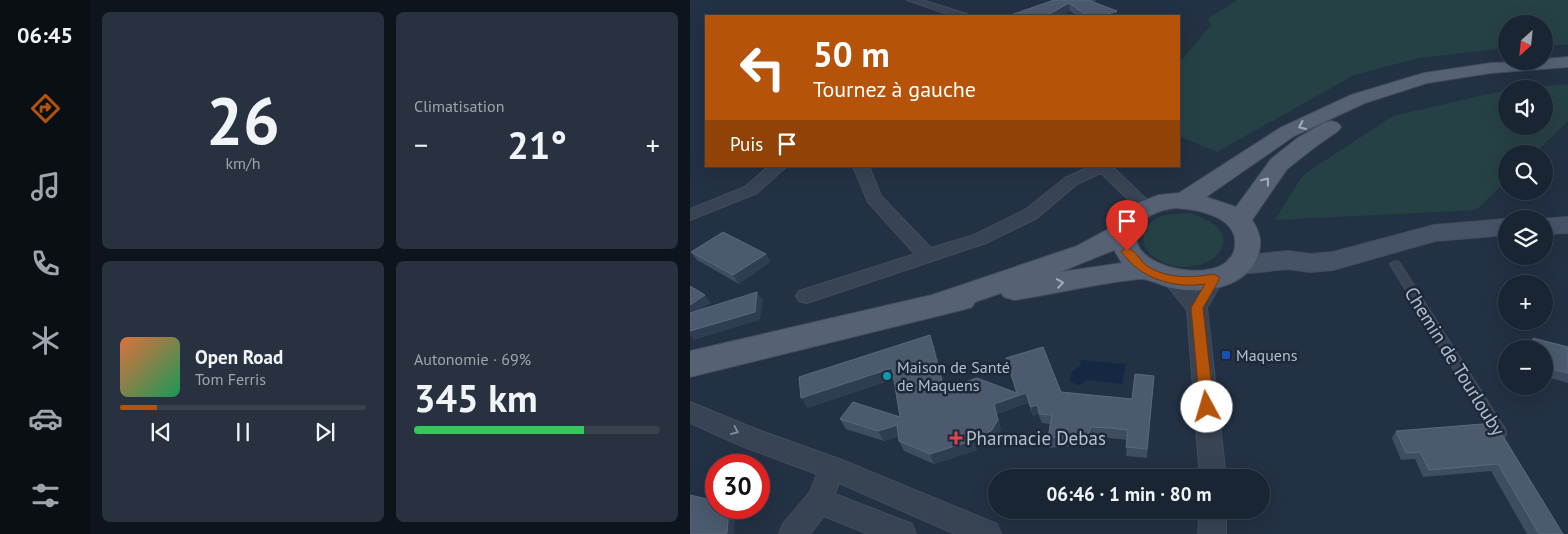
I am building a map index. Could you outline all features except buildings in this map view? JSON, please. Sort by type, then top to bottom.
[{"type":"main road","points":[[1185,200],[1287,132],[1358,99],[1424,78],[1491,68],[1568,62]]},
{"type":"main road","points":[[690,364],[943,302],[1143,269],[1172,279],[1192,282],[1227,274],[1239,264],[1248,250],[1243,228],[1261,188],[1279,164],[1307,142],[1346,117],[1387,101],[1437,86],[1518,73],[1568,70]]},
{"type":"main road","points":[[1143,269],[1127,251],[1124,232],[1131,218],[1146,207],[1163,201],[1185,200],[1204,202],[1224,210],[1243,228],[1288,260]]},
{"type":"main road","points":[[1553,226],[1568,225]]},
{"type":"main road","points":[[1239,264],[1288,260],[1310,263],[1332,261],[1434,234],[1498,228]]},
{"type":"main road","points":[[943,302],[1086,252],[1124,232]]},
{"type":"street","points":[[912,0],[960,15]]},
{"type":"street","points":[[690,215],[751,190],[778,167]]},
{"type":"street","points":[[861,167],[874,198],[928,256]]},
{"type":"street","points":[[806,296],[980,239],[1031,214],[1071,181],[1103,167],[1146,207]]},
{"type":"street","points":[[1211,469],[1197,308],[1214,278]]},
{"type":"street","points":[[1172,279],[1197,308]]},
{"type":"street","points":[[690,412],[753,439],[833,468],[987,534]]},
{"type":"street","points":[[793,534],[819,501],[833,468]]},
{"type":"street","points":[[819,501],[902,534]]},
{"type":"street","points":[[1212,534],[1213,519]]},
{"type":"lane","name":"Chemin de Tourlouby","points":[[1394,264],[1504,441]]},
{"type":"green space","points":[[1238,0],[1568,0],[1568,45],[1553,45],[1553,15],[1498,15],[1498,49],[1419,58],[1354,75],[1217,152],[1180,136],[1180,62],[1211,25],[1208,18]]},
{"type":"green space","points":[[1568,84],[1568,121],[1543,145],[1498,145],[1498,189],[1476,210],[1275,220],[1303,175],[1393,116],[1498,92],[1498,135],[1553,135],[1553,85]]},
{"type":"green space","points":[[1188,213],[1210,222],[1222,233],[1223,244],[1218,254],[1206,262],[1191,266],[1173,266],[1155,258],[1144,243],[1147,226],[1161,216]]},
{"type":"water","points":[[1081,360],[1126,364],[1122,384],[1087,380],[1077,385],[1070,381],[1073,370],[1080,366]]},
{"type":"place","name":"Maquens","points":[[1226,355]]},
{"type":"place","name":"Maison de Santé de Maquens","points":[[887,376]]},
{"type":"place","name":"Pharmacie Debas","points":[[956,438]]},
{"type":"route","points":[[1127,251],[1143,269],[1165,278],[1192,282],[1214,278],[1197,308],[1207,407]]}]
